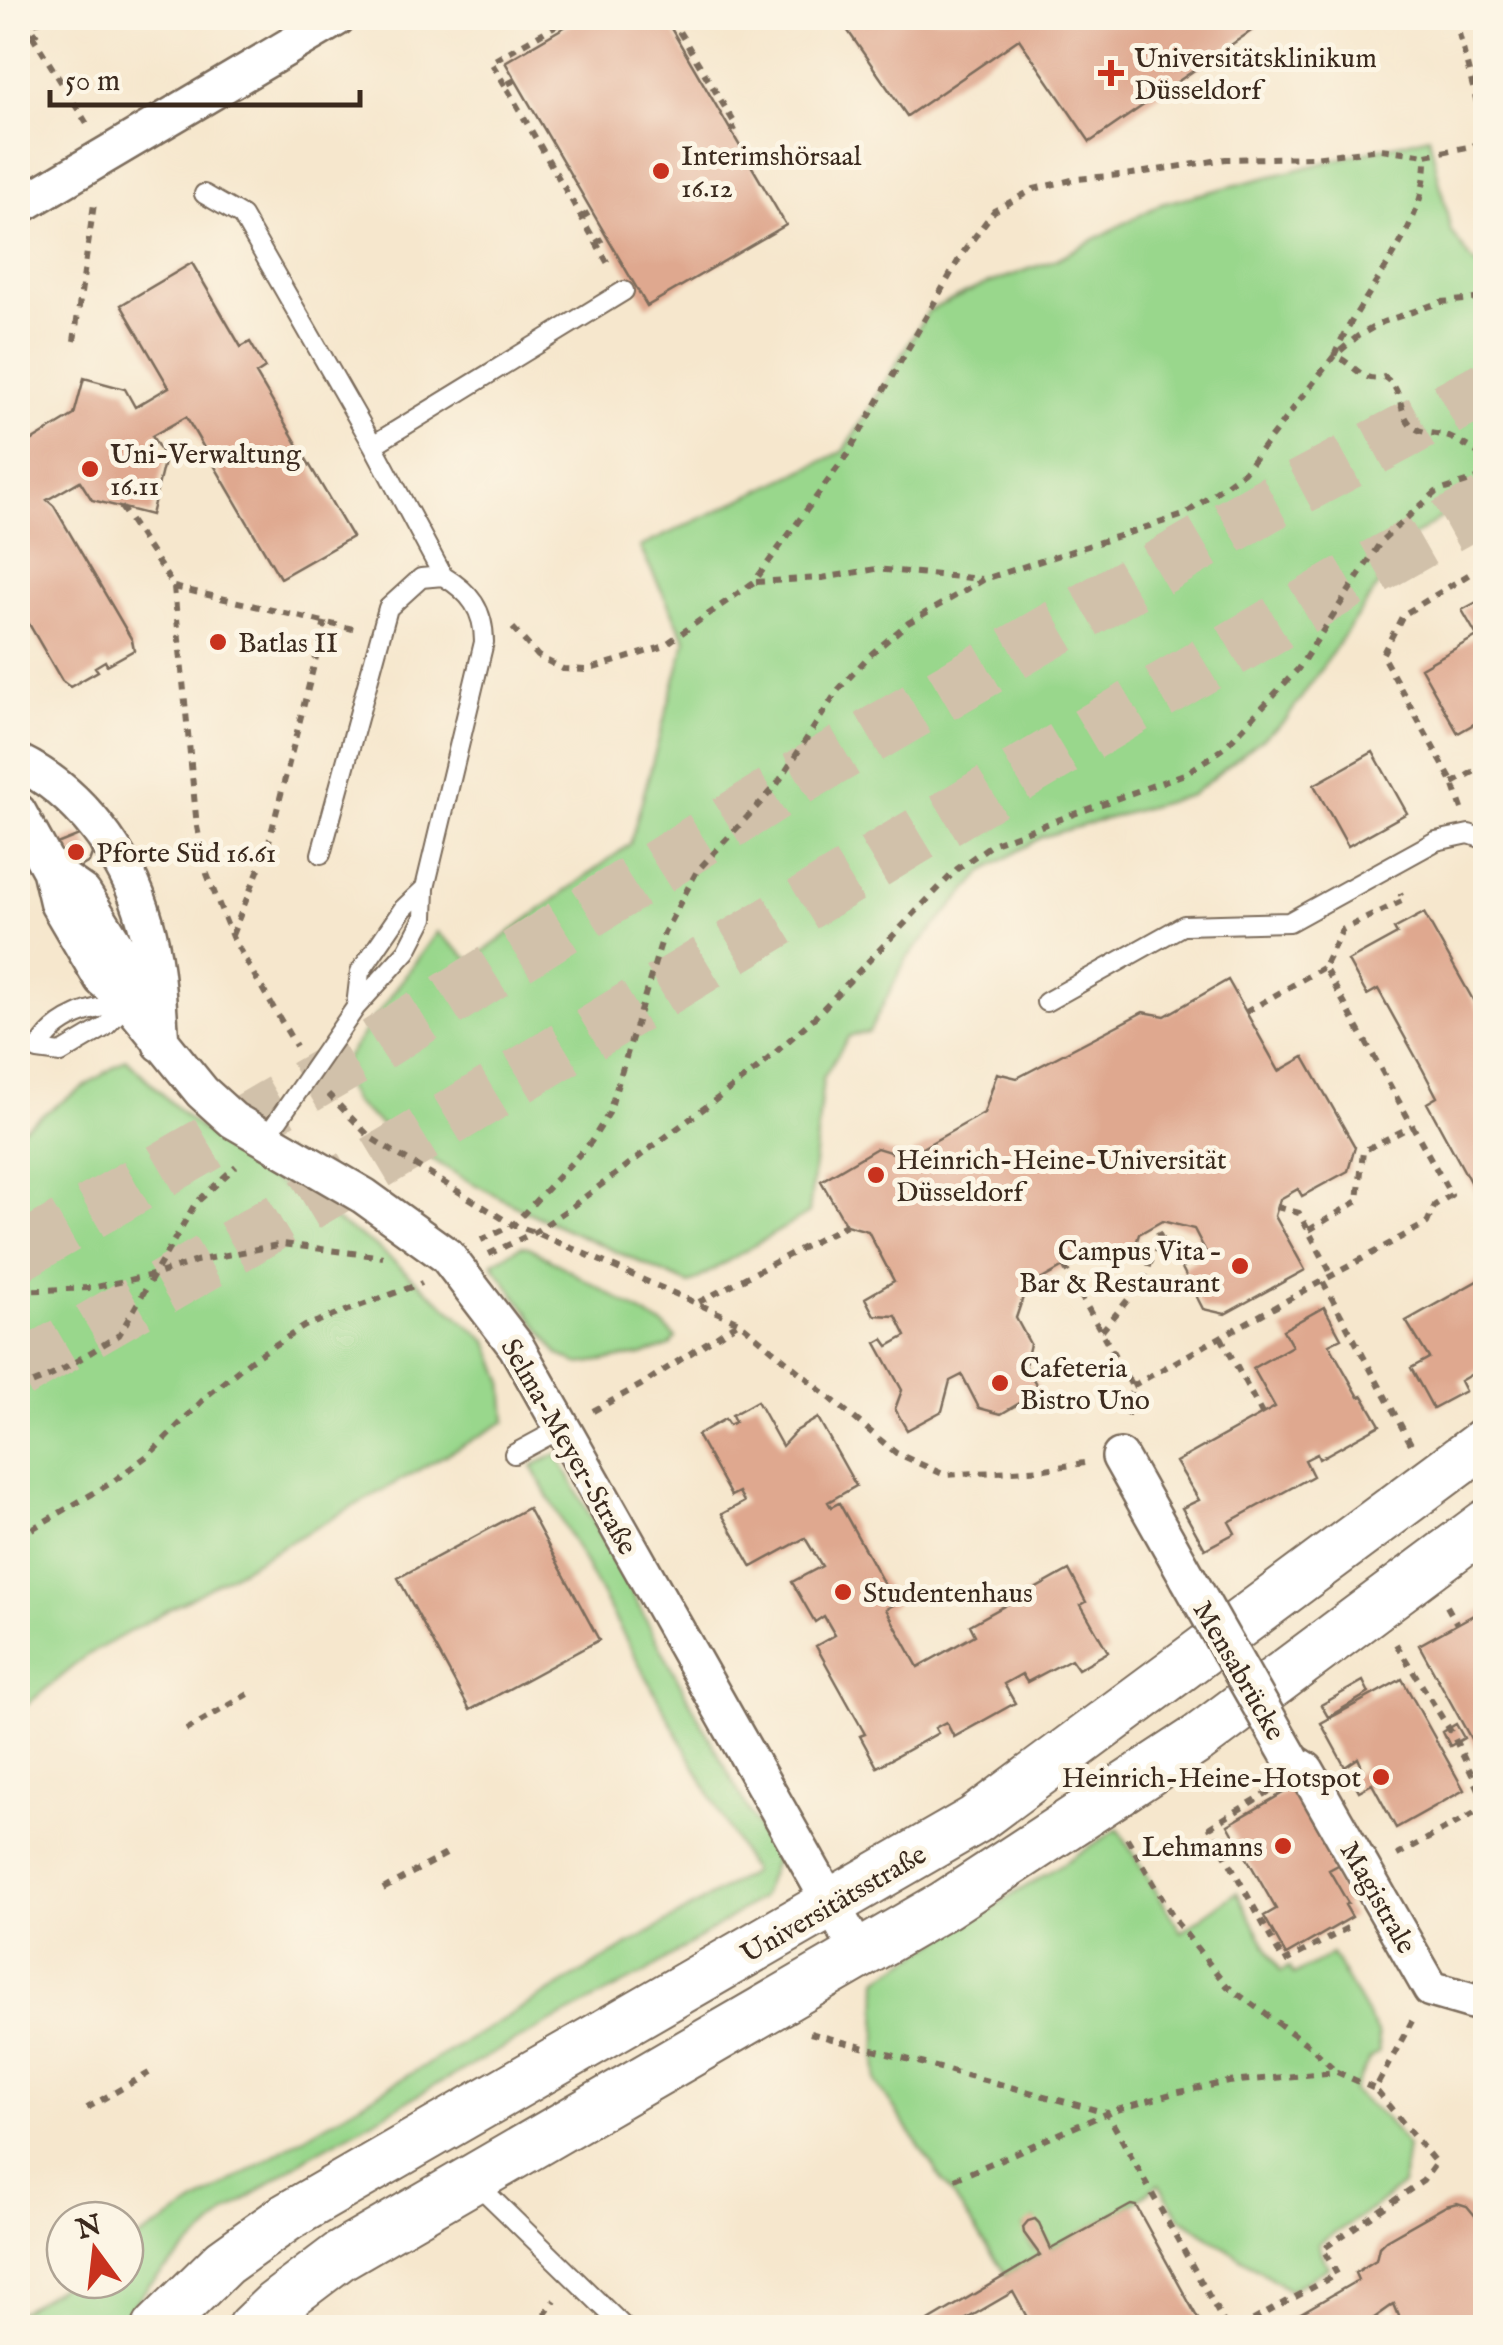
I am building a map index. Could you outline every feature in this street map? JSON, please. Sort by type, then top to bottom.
[{"type":"street","points":[[18,208],[337,18]]},
{"type":"street","points":[[18,762],[44,777],[80,807],[128,878],[144,917],[152,952],[161,1045]]},
{"type":"street","name":"Selma-Meyer-Straße","points":[[18,812],[50,870],[58,904],[102,979],[129,1002],[161,1045],[232,1120],[364,1196],[453,1263],[516,1346],[860,1955]]},
{"type":"street","name":"Universitätsstraße","points":[[157,2328],[224,2262],[287,2217],[975,1820],[1486,1441]]},
{"type":"street","name":"Mensabrücke","points":[[1120,1456],[1299,1766]]},
{"type":"street","name":"Universitätsstraße","points":[[252,2328],[274,2306],[340,2256],[860,1955],[1106,1801],[1198,1739],[1486,1524]]},
{"type":"street","name":"Magistrale","points":[[1299,1766],[1432,1989],[1486,2006]]},
{"type":"street","points":[[370,2169],[406,2216]]},
{"type":"lane","points":[[204,194],[242,216],[443,576],[461,587],[478,608],[484,625],[484,642],[425,888],[424,918],[406,951],[356,1006],[264,1140]]},
{"type":"lane","points":[[372,445],[624,292]]},
{"type":"lane","points":[[321,854],[388,608],[421,578],[443,576]]},
{"type":"lane","points":[[1046,1002],[1184,925],[1289,922],[1452,835],[1470,834],[1486,840]]},
{"type":"lane","points":[[356,1006],[360,972],[404,909],[425,888]]},
{"type":"lane","points":[[514,1454],[562,1428]]},
{"type":"lane","points":[[472,2180],[625,2328]]},
{"type":"path","points":[[18,45],[40,30],[37,18]]},
{"type":"path","points":[[568,18],[491,62],[624,292]]},
{"type":"path","points":[[671,18],[737,126],[731,130]]},
{"type":"path","points":[[478,608],[501,614],[538,656],[563,669],[588,670],[662,647],[754,582],[849,452],[962,254],[994,211],[1034,189],[1076,179],[1226,159],[1381,149],[1426,156],[1474,146],[1483,139],[1483,126],[1455,18]]},
{"type":"path","points":[[32,36],[82,117]]},
{"type":"path","points":[[504,86],[515,80]]},
{"type":"path","points":[[18,1291],[91,1288],[283,1244],[453,1263],[513,1225],[591,1142],[609,1113],[664,933],[697,871],[776,786],[838,690],[870,655],[908,623],[985,580],[1184,516],[1244,472],[1334,356],[1347,324],[1418,208],[1427,172],[1426,156]]},
{"type":"path","points":[[74,174],[95,206],[74,341]]},
{"type":"path","points":[[582,217],[592,211]]},
{"type":"path","points":[[596,242],[607,236]]},
{"type":"path","points":[[1334,356],[1383,322],[1441,302],[1486,298]]},
{"type":"path","points":[[1334,356],[1346,359],[1364,376],[1375,380],[1384,377],[1393,382],[1402,410],[1419,430],[1443,434],[1478,453],[1486,451]]},
{"type":"path","points":[[18,1537],[111,1483],[151,1453],[208,1394],[251,1360],[305,1326],[534,1232],[685,1126],[757,1070],[814,1017],[957,869],[982,852],[1030,827],[1104,806],[1187,773],[1226,747],[1298,670],[1382,540],[1436,492],[1486,476]]},
{"type":"path","points":[[121,507],[174,586],[197,827],[207,874],[232,936],[312,1071],[331,1098],[371,1138],[513,1225],[739,1322],[896,1453],[945,1475],[1044,1469],[1120,1456],[1132,1386],[1064,1266]]},
{"type":"path","points":[[1486,564],[1403,615],[1382,656],[1453,783],[1486,764]]},
{"type":"path","points":[[754,582],[822,578],[876,569],[985,580]]},
{"type":"path","points":[[174,586],[378,635]]},
{"type":"path","points":[[232,936],[267,850],[325,622]]},
{"type":"path","points":[[1246,1012],[1324,967],[1342,930],[1404,900],[1387,868]]},
{"type":"path","points":[[1132,1386],[1427,1223],[1435,1205],[1450,1195],[1324,967]]},
{"type":"path","points":[[1309,1230],[1358,1201],[1363,1151],[1412,1126]]},
{"type":"path","points":[[18,1390],[57,1373],[119,1335],[195,1204],[264,1140]]},
{"type":"path","points":[[1278,1207],[1299,1213],[1333,1277]]},
{"type":"path","points":[[698,1302],[846,1225]]},
{"type":"path","points":[[1102,1331],[1145,1279],[1163,1242],[1154,1225]]},
{"type":"path","points":[[562,1428],[640,1385],[739,1322]]},
{"type":"path","points":[[1221,1337],[1262,1414]]},
{"type":"path","points":[[1374,1608],[1453,1735],[1486,1806],[1417,1844]]},
{"type":"path","points":[[186,1730],[254,1691]]},
{"type":"path","points":[[1299,1766],[1210,1827],[1284,1962],[1386,1908]]},
{"type":"path","points":[[1106,1801],[1177,1923],[1228,1986],[1311,2046],[1337,2072],[1375,2088],[1436,2164],[1424,2181],[1323,2249],[1337,2274],[1240,2328]]},
{"type":"path","points":[[383,1889],[446,1854]]},
{"type":"path","points":[[783,1997],[809,2032],[1107,2113],[1227,2328]]},
{"type":"path","points":[[1375,2088],[1405,2033]]},
{"type":"path","points":[[955,2179],[1107,2113],[1174,2093],[1229,2082],[1337,2072]]},
{"type":"path","points":[[87,2108],[149,2073]]},
{"type":"green space","points":[[1429,136],[1451,232],[1474,263],[1485,265],[1485,497],[1462,503],[1410,539],[1286,720],[1191,795],[1042,837],[984,871],[907,958],[869,1032],[849,1036],[823,1078],[809,1213],[689,1284],[532,1214],[463,1178],[399,1139],[354,1103],[337,1070],[437,932],[471,961],[630,844],[686,640],[640,547],[844,451],[928,311],[979,287],[1055,260],[1161,204]]},
{"type":"green space","points":[[126,1059],[187,1118],[239,1158],[378,1248],[488,1342],[503,1380],[506,1421],[84,1657],[18,1712],[18,1131]]},
{"type":"green space","points":[[521,1246],[529,1247],[664,1326],[676,1338],[670,1346],[642,1355],[579,1364],[559,1355],[492,1263]]},
{"type":"green space","points":[[557,1454],[775,1860],[762,1897],[647,1972],[307,2157],[228,2212],[145,2290],[145,2235],[752,1872],[532,1466]]},
{"type":"green space","points":[[1118,1829],[1181,1932],[1237,1892],[1280,1972],[1289,1967],[1294,1975],[1332,1954],[1377,2033],[1379,2052],[1369,2060],[1353,2092],[1387,2120],[1407,2146],[1402,2185],[1318,2244],[1328,2268],[1289,2290],[1180,2217],[1159,2184],[1131,2205],[1051,2249],[1035,2219],[1023,2227],[1040,2255],[1006,2275],[876,2082],[878,1979]]},
{"type":"green space","points":[[45,2296],[45,2300],[137,2300],[116,2327],[18,2327],[18,2313]]},
{"type":"building","name":"Interimshörsaal 16.12","points":[[580,18],[665,18],[786,225],[647,306],[505,62]]},
{"type":"building","points":[[839,18],[1270,18],[1090,142],[1019,39],[907,116]]},
{"type":"building","name":"Uni-Verwaltung 16.11","points":[[192,263],[241,347],[250,342],[265,368],[256,374],[352,537],[280,578],[186,417],[152,436],[165,458],[151,515],[92,500],[80,481],[47,500],[132,640],[134,650],[107,665],[105,661],[95,667],[98,671],[70,687],[62,681],[18,605],[18,449],[74,415],[84,378],[125,389],[135,407],[169,387],[121,305]]},
{"type":"building","points":[[1486,597],[1486,717],[1458,733],[1421,668],[1477,636],[1462,610]]},
{"type":"building","points":[[1373,752],[1407,813],[1348,846],[1314,785]]},
{"type":"building","name":"Pforte Süd 16.61","points":[[79,835],[85,838],[92,854],[89,862],[72,872],[57,844]]},
{"type":"building","points":[[1424,913],[1486,1023],[1486,1198],[1480,1200],[1427,1103],[1437,1097],[1423,1070],[1378,989],[1367,995],[1348,961],[1397,934],[1394,929]]},
{"type":"building","points":[[1228,980],[1279,1071],[1304,1057],[1355,1147],[1348,1171],[1302,1196],[1298,1189],[1280,1199],[1275,1216],[1305,1270],[1225,1314],[1203,1309],[1182,1268],[1207,1254],[1194,1229],[1162,1221],[1139,1234],[1133,1254],[1118,1262],[1088,1253],[1026,1288],[1016,1318],[1030,1344],[1025,1365],[1040,1391],[1001,1414],[979,1408],[962,1375],[950,1381],[942,1411],[907,1430],[895,1409],[902,1390],[876,1343],[883,1339],[888,1346],[906,1336],[896,1316],[874,1315],[865,1298],[894,1281],[868,1231],[846,1225],[821,1181],[877,1148],[906,1157],[984,1113],[997,1073],[1017,1078],[1143,1012],[1165,1016]]},
{"type":"building","points":[[1486,1276],[1486,1366],[1460,1381],[1465,1391],[1433,1408],[1411,1368],[1429,1358],[1406,1321]]},
{"type":"building","points":[[1324,1307],[1341,1338],[1329,1344],[1380,1425],[1319,1459],[1317,1454],[1305,1460],[1313,1476],[1229,1522],[1235,1533],[1205,1549],[1182,1508],[1199,1500],[1176,1462],[1275,1407],[1253,1368],[1292,1346],[1283,1330]]},
{"type":"building","name":"Studentenhaus","points":[[757,1401],[782,1446],[796,1431],[818,1418],[856,1486],[828,1502],[831,1507],[839,1503],[895,1604],[886,1609],[918,1667],[975,1635],[970,1625],[1069,1570],[1086,1602],[1081,1605],[1108,1652],[1078,1669],[1071,1659],[1027,1682],[1022,1674],[1004,1684],[1015,1703],[954,1737],[946,1722],[935,1728],[938,1733],[877,1767],[860,1736],[865,1734],[816,1646],[835,1635],[824,1616],[815,1622],[792,1582],[822,1566],[805,1538],[752,1567],[722,1514],[744,1502],[739,1492],[731,1496],[697,1435],[725,1419],[729,1425],[735,1422],[732,1415]]},
{"type":"building","points":[[528,1508],[599,1640],[470,1710],[398,1578]]},
{"type":"building","points":[[1486,1608],[1486,1766],[1419,1645]]},
{"type":"building","points":[[1402,1679],[1464,1790],[1396,1828],[1372,1784],[1359,1791],[1351,1776],[1363,1769],[1358,1758],[1345,1767],[1321,1723]]},
{"type":"building","points":[[1363,1681],[1369,1693],[1328,1717],[1321,1705]]},
{"type":"building","points":[[1456,1724],[1464,1738],[1450,1746],[1443,1732]]},
{"type":"building","points":[[1295,1786],[1340,1864],[1329,1870],[1352,1917],[1286,1955],[1264,1916],[1276,1909],[1228,1825]]},
{"type":"building","points":[[1457,2203],[1467,2206],[1486,2229],[1486,2328],[1404,2328],[1394,2304],[1360,2328],[1275,2328],[1358,2280],[1355,2273],[1376,2260],[1379,2247],[1386,2240]]},
{"type":"building","points":[[1131,2205],[1136,2206],[1203,2328],[1033,2328],[1013,2292],[951,2328],[917,2328],[1040,2255],[1024,2233],[1028,2221],[1035,2219],[1039,2223],[1051,2249]]},
{"type":"tunnel","points":[[18,1254],[367,1051],[792,782],[1265,506],[1486,388]]},
{"type":"tunnel","points":[[18,1372],[374,1164],[1085,736],[1486,504]]},
{"type":"place","name":"Universitätsklinikum Düsseldorf","points":[[1111,73]]},
{"type":"place","name":"Interimshörsaal 16.12","points":[[661,171]]},
{"type":"place","name":"Uni-Verwaltung 16.11","points":[[90,469]]},
{"type":"place","name":"Batlas II","points":[[218,642]]},
{"type":"place","name":"Pforte Süd 16.61","points":[[76,852]]},
{"type":"place","name":"Heinrich-Heine-Universität Düsseldorf","points":[[876,1175]]},
{"type":"place","name":"Campus Vita – Bar & Restaurant","points":[[1240,1266]]},
{"type":"place","name":"Cafeteria Bistro Uno","points":[[1000,1383]]},
{"type":"place","name":"Studentenhaus","points":[[843,1592]]},
{"type":"place","name":"Heinrich-Heine-Hotspot","points":[[1381,1777]]},
{"type":"place","name":"Lehmanns","points":[[1283,1846]]}]
